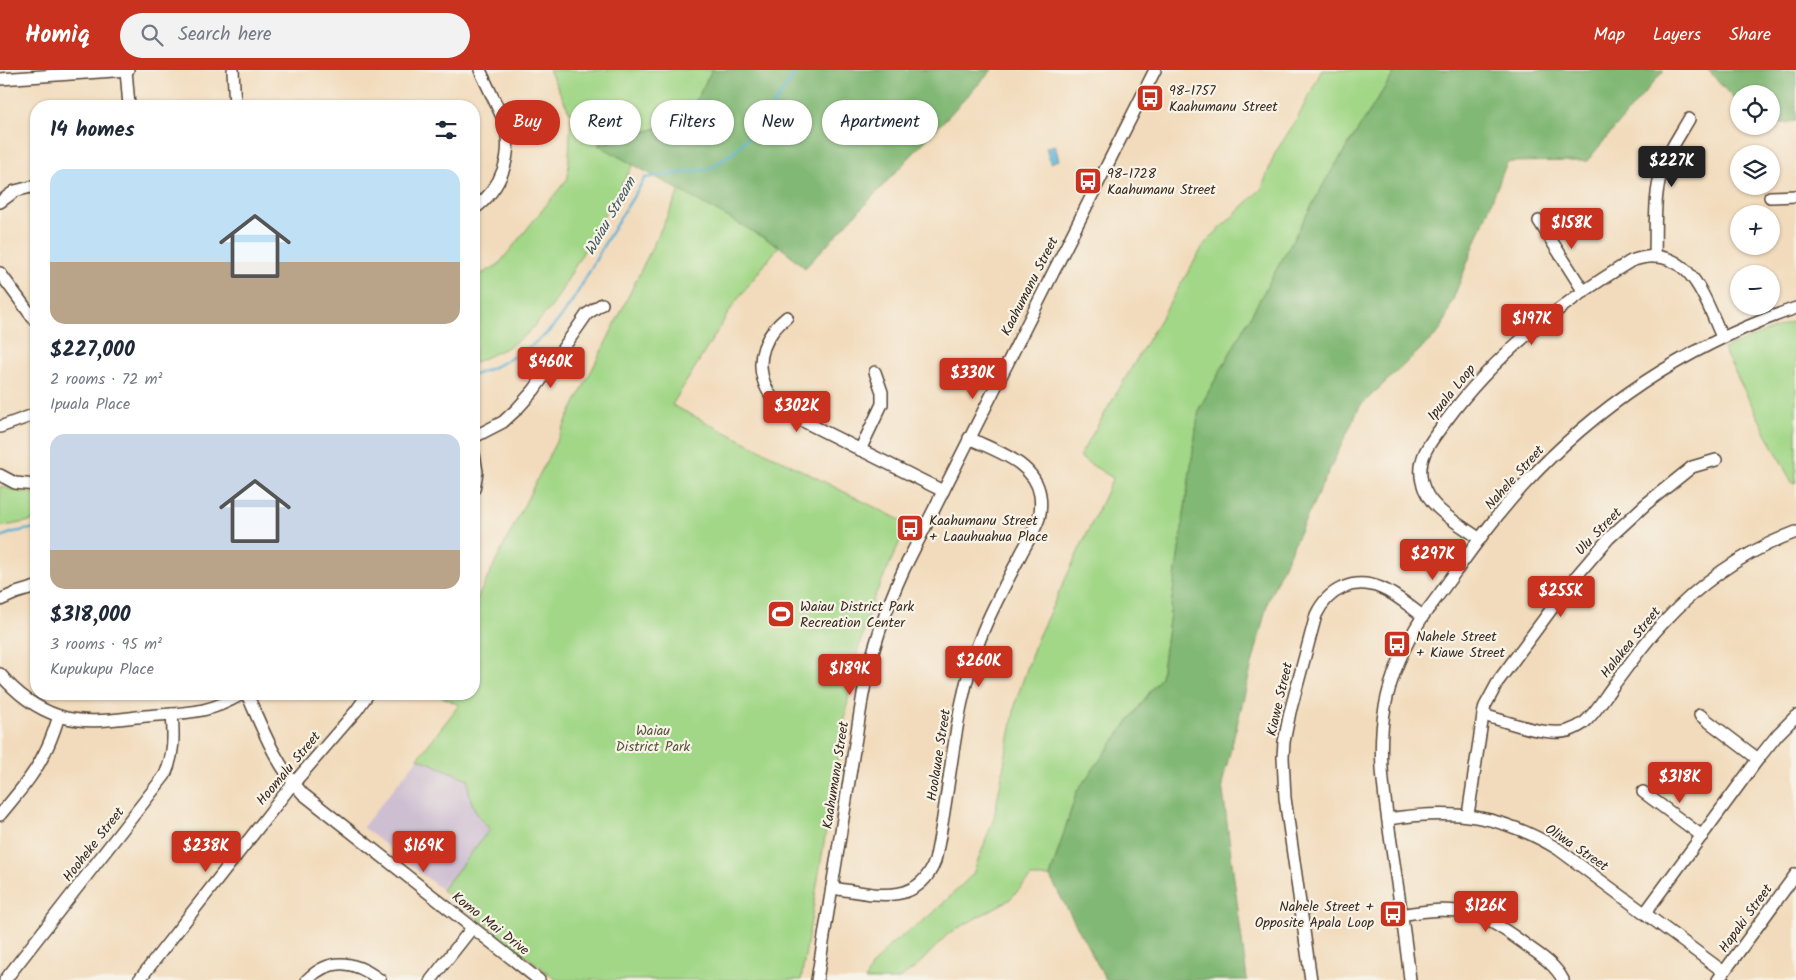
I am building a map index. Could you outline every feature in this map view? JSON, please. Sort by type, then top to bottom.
[{"type":"street","points":[[0,79],[127,70],[129,100]]},
{"type":"street","points":[[233,70],[236,100]]},
{"type":"street","points":[[480,70],[504,120],[508,150],[500,179],[490,195],[480,204]]},
{"type":"street","name":"Kaahumanu Street","points":[[817,980],[863,694],[873,652],[893,593],[1001,374],[1155,70]]},
{"type":"street","points":[[1689,119],[1670,153],[1661,174],[1658,192],[1655,256],[1676,262],[1693,277],[1722,337]]},
{"type":"street","points":[[0,202],[15,191],[30,187]]},
{"type":"street","points":[[1770,197],[1796,196]]},
{"type":"street","points":[[1539,221],[1584,292]]},
{"type":"street","name":"Ipuala Loop","points":[[1480,539],[1439,509],[1427,496],[1421,474],[1425,451],[1460,402],[1493,364],[1534,327],[1631,261],[1655,256]]},
{"type":"street","points":[[0,273],[30,314]]},
{"type":"street","points":[[480,434],[503,422],[518,409],[534,390],[587,314],[602,304]]},
{"type":"street","name":"Nahele Street","points":[[1410,980],[1381,756],[1385,707],[1392,679],[1399,659],[1423,616],[1480,539],[1522,488],[1558,450],[1587,424],[1642,383],[1671,365],[1722,337],[1751,324],[1796,308]]},
{"type":"street","points":[[787,317],[773,330],[762,355],[762,375],[767,391],[777,405],[784,411],[943,491]]},
{"type":"street","points":[[860,450],[882,404],[882,392],[876,372]]},
{"type":"street","points":[[0,427],[30,416]]},
{"type":"street","name":"Hoolauae Street","points":[[832,888],[883,895],[902,894],[919,884],[930,873],[935,861],[960,711],[972,663],[989,618],[1034,529],[1040,510],[1038,487],[1027,470],[1014,460],[969,438]]},
{"type":"street","name":"Ulu Street","points":[[1468,815],[1485,706],[1499,680],[1573,580],[1609,538],[1646,504],[1692,467],[1716,460]]},
{"type":"street","points":[[0,475],[15,482],[30,483]]},
{"type":"street","name":"Halakea Street","points":[[1483,715],[1547,732],[1562,732],[1581,725],[1595,711],[1642,647],[1686,599],[1738,560],[1771,542],[1796,532]]},
{"type":"street","name":"Kiawe Street","points":[[1311,980],[1285,798],[1283,757],[1290,712],[1316,615],[1324,601],[1332,594],[1345,586],[1359,584],[1375,586],[1388,591],[1423,616]]},
{"type":"street","points":[[0,600],[30,589]]},
{"type":"street","points":[[0,674],[23,697],[33,704],[59,716],[92,721],[172,714],[210,708],[228,700]]},
{"type":"street","name":"Komo Mai Drive","points":[[250,700],[274,754],[284,771],[311,801],[539,980]]},
{"type":"street","name":"Hoomalu Street","points":[[140,980],[294,783],[364,700]]},
{"type":"street","name":"Hooheke Street","points":[[5,980],[164,775],[172,758],[172,714]]},
{"type":"street","points":[[1700,715],[1758,759]]},
{"type":"street","points":[[0,816],[36,769],[59,716]]},
{"type":"street","points":[[1645,913],[1758,759],[1778,734],[1796,716]]},
{"type":"street","points":[[1643,792],[1702,836]]},
{"type":"street","name":"Oliwa Street","points":[[1388,819],[1438,813],[1468,815],[1501,822],[1530,834],[1544,841],[1645,913],[1721,976]]},
{"type":"street","name":"Hapaki Street","points":[[1721,976],[1796,874]]},
{"type":"street","points":[[1401,915],[1458,910],[1481,916],[1503,928],[1545,959],[1557,970],[1563,980]]},
{"type":"street","points":[[431,980],[472,928]]},
{"type":"street","points":[[307,980],[323,968],[343,963],[365,970],[380,980]]},
{"type":"shaded area","points":[[418,758],[468,779],[475,811],[481,821],[490,829],[442,890],[363,827]]},
{"type":"green space","points":[[549,70],[712,70],[696,100],[651,100],[651,130],[641,132],[641,100],[570,100],[570,113]]},
{"type":"green space","points":[[712,70],[992,70],[938,127],[938,100],[822,100],[822,145],[921,145],[805,268],[779,246],[598,145],[641,145],[641,133],[651,130],[651,145],[734,145],[734,100],[696,100]]},
{"type":"green space","points":[[1322,70],[1396,70],[1326,180],[1199,409],[1161,677],[1077,791],[1050,877],[1031,877],[1009,900],[949,933],[915,968],[898,980],[865,980],[871,967],[890,945],[932,914],[973,874],[994,818],[1016,701],[1037,639],[1113,478],[1079,457],[1205,243],[1262,188],[1275,153],[1297,119]]},
{"type":"green space","points":[[1396,70],[1664,70],[1587,161],[1507,162],[1441,330],[1360,406],[1283,567],[1268,601],[1222,784],[1247,980],[1106,980],[1050,877],[1077,791],[1161,677],[1199,409],[1326,180]]},
{"type":"green space","points":[[1708,70],[1796,70],[1796,121],[1780,124],[1780,85],[1730,85],[1730,95]]},
{"type":"green space","points":[[570,136],[570,145],[601,145],[633,165],[553,305],[527,334],[508,347],[480,360],[480,275],[498,265],[568,178]]},
{"type":"green space","name":"Waiau District Park","points":[[680,190],[779,246],[734,304],[672,405],[908,524],[873,600],[854,664],[801,980],[557,980],[442,890],[490,829],[480,819],[473,807],[468,779],[418,758],[459,705],[449,700],[480,700],[480,593]]},
{"type":"green space","points":[[1796,320],[1796,482],[1792,483],[1723,349]]},
{"type":"green space","points":[[0,486],[30,493],[30,521],[0,527]]},
{"type":"water","points":[[1055,145],[1059,160],[1050,163],[1046,147]]},
{"type":"waterway","name":"Waiau Stream","points":[[480,373],[493,368],[536,342],[562,316],[645,178],[710,169],[734,152],[760,125],[793,77],[795,70]]},
{"type":"waterway","name":"Waiau Stream","points":[[0,537],[30,529]]},
{"type":"place","name":"98-1757 Kaahumanu Street","points":[[1150,98]]},
{"type":"place","name":"98-1728 Kaahumanu Street","points":[[1088,181]]},
{"type":"place","name":"Kaahumanu Street + Laauhuahua Place","points":[[910,528]]},
{"type":"place","name":"Waiau District Park Recreation Center","points":[[781,614]]},
{"type":"place","name":"Nahele Street + Kiawe Street","points":[[1397,644]]},
{"type":"place","name":"Nahele Street + Opposite Apala Loop","points":[[1393,914]]}]
